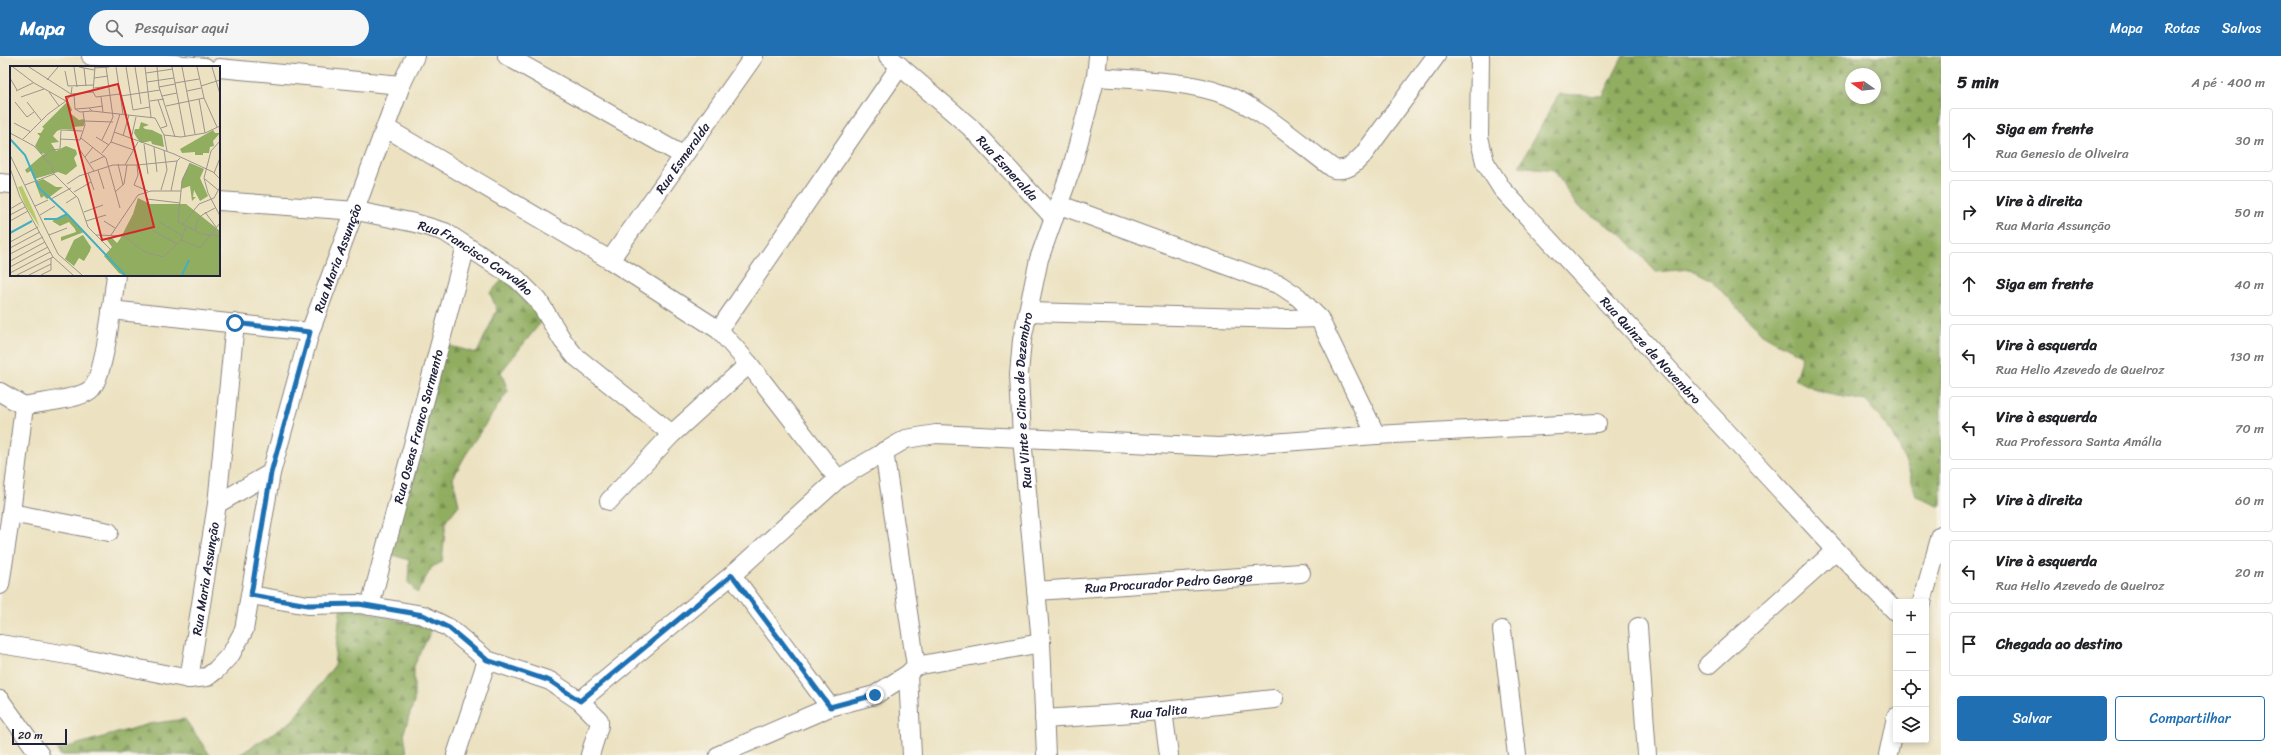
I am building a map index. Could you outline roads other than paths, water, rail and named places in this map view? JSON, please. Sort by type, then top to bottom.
[{"type":"street","points":[[92,56],[140,64],[168,60],[200,66]]},
{"type":"street","name":"Rua Maria Assunção","points":[[217,504],[271,473],[310,332],[357,211],[401,85],[415,56]]},
{"type":"street","points":[[507,56],[682,156]]},
{"type":"street","name":"Rua Vinte e Cinco de Dezembro","points":[[1046,755],[1041,643],[1022,438],[1018,374],[1028,312],[1039,259],[1072,166],[1096,77],[1098,56]]},
{"type":"street","points":[[1096,77],[1175,82],[1227,95],[1255,110],[1334,169],[1342,170],[1349,169],[1363,155],[1436,56]]},
{"type":"street","name":"Rua Quinze de Novembro","points":[[1480,56],[1479,137],[1485,162],[1502,189],[1836,550],[1893,609]]},
{"type":"street","name":"Rua Esmeralda","points":[[610,260],[748,58]]},
{"type":"street","points":[[719,330],[894,61]]},
{"type":"street","name":"Rua Esmeralda","points":[[894,61],[970,127],[1057,211]]},
{"type":"street","points":[[220,68],[401,85]]},
{"type":"street","points":[[386,128],[610,260],[719,330],[749,364],[838,479]]},
{"type":"street","name":"Rua Francisco Carvalho","points":[[220,200],[357,211],[422,225],[445,232],[517,279],[538,300],[563,341],[575,356],[672,434]]},
{"type":"street","points":[[1057,211],[1280,285],[1298,297],[1318,318],[1376,435]]},
{"type":"street","name":"Rua Oseas Franco Sarmento","points":[[370,606],[466,246]]},
{"type":"street","points":[[0,392],[24,406],[76,396],[90,390],[101,373],[116,276]]},
{"type":"street","points":[[111,310],[310,332]]},
{"type":"street","points":[[1028,312],[1287,319],[1318,318]]},
{"type":"street","name":"Rua Maria Assunção","points":[[189,679],[217,504],[235,323]]},
{"type":"street","points":[[609,501],[672,434],[749,364]]},
{"type":"street","points":[[0,584],[12,513],[24,406]]},
{"type":"street","points":[[580,701],[732,575],[838,479],[906,439],[936,434],[1219,447],[1376,435],[1597,423]]},
{"type":"street","points":[[884,451],[912,670],[912,755]]},
{"type":"street","points":[[0,644],[74,656],[189,679],[207,677],[231,654],[244,630],[271,473]]},
{"type":"street","points":[[12,513],[109,532]]},
{"type":"street","points":[[1923,599],[1941,535]]},
{"type":"street","points":[[1708,665],[1836,550]]},
{"type":"street","name":"Rua Procurador Pedro George","points":[[1036,591],[1301,573]]},
{"type":"street","points":[[732,575],[830,707]]},
{"type":"street","points":[[251,595],[308,605],[370,606],[423,615],[449,628],[487,660],[550,681],[580,701],[599,720],[599,726],[590,755]]},
{"type":"street","points":[[1638,627],[1646,755]]},
{"type":"street","points":[[1502,630],[1517,755]]},
{"type":"street","points":[[719,755],[830,707],[875,695],[912,670],[1041,643]]},
{"type":"street","points":[[456,755],[487,660]]},
{"type":"street","name":"Rua Talita","points":[[1044,719],[1163,711],[1274,699]]},
{"type":"street","points":[[0,700],[40,755]]},
{"type":"street","points":[[1163,711],[1169,755]]},
{"type":"street","points":[[1888,755],[1893,731]]}]
